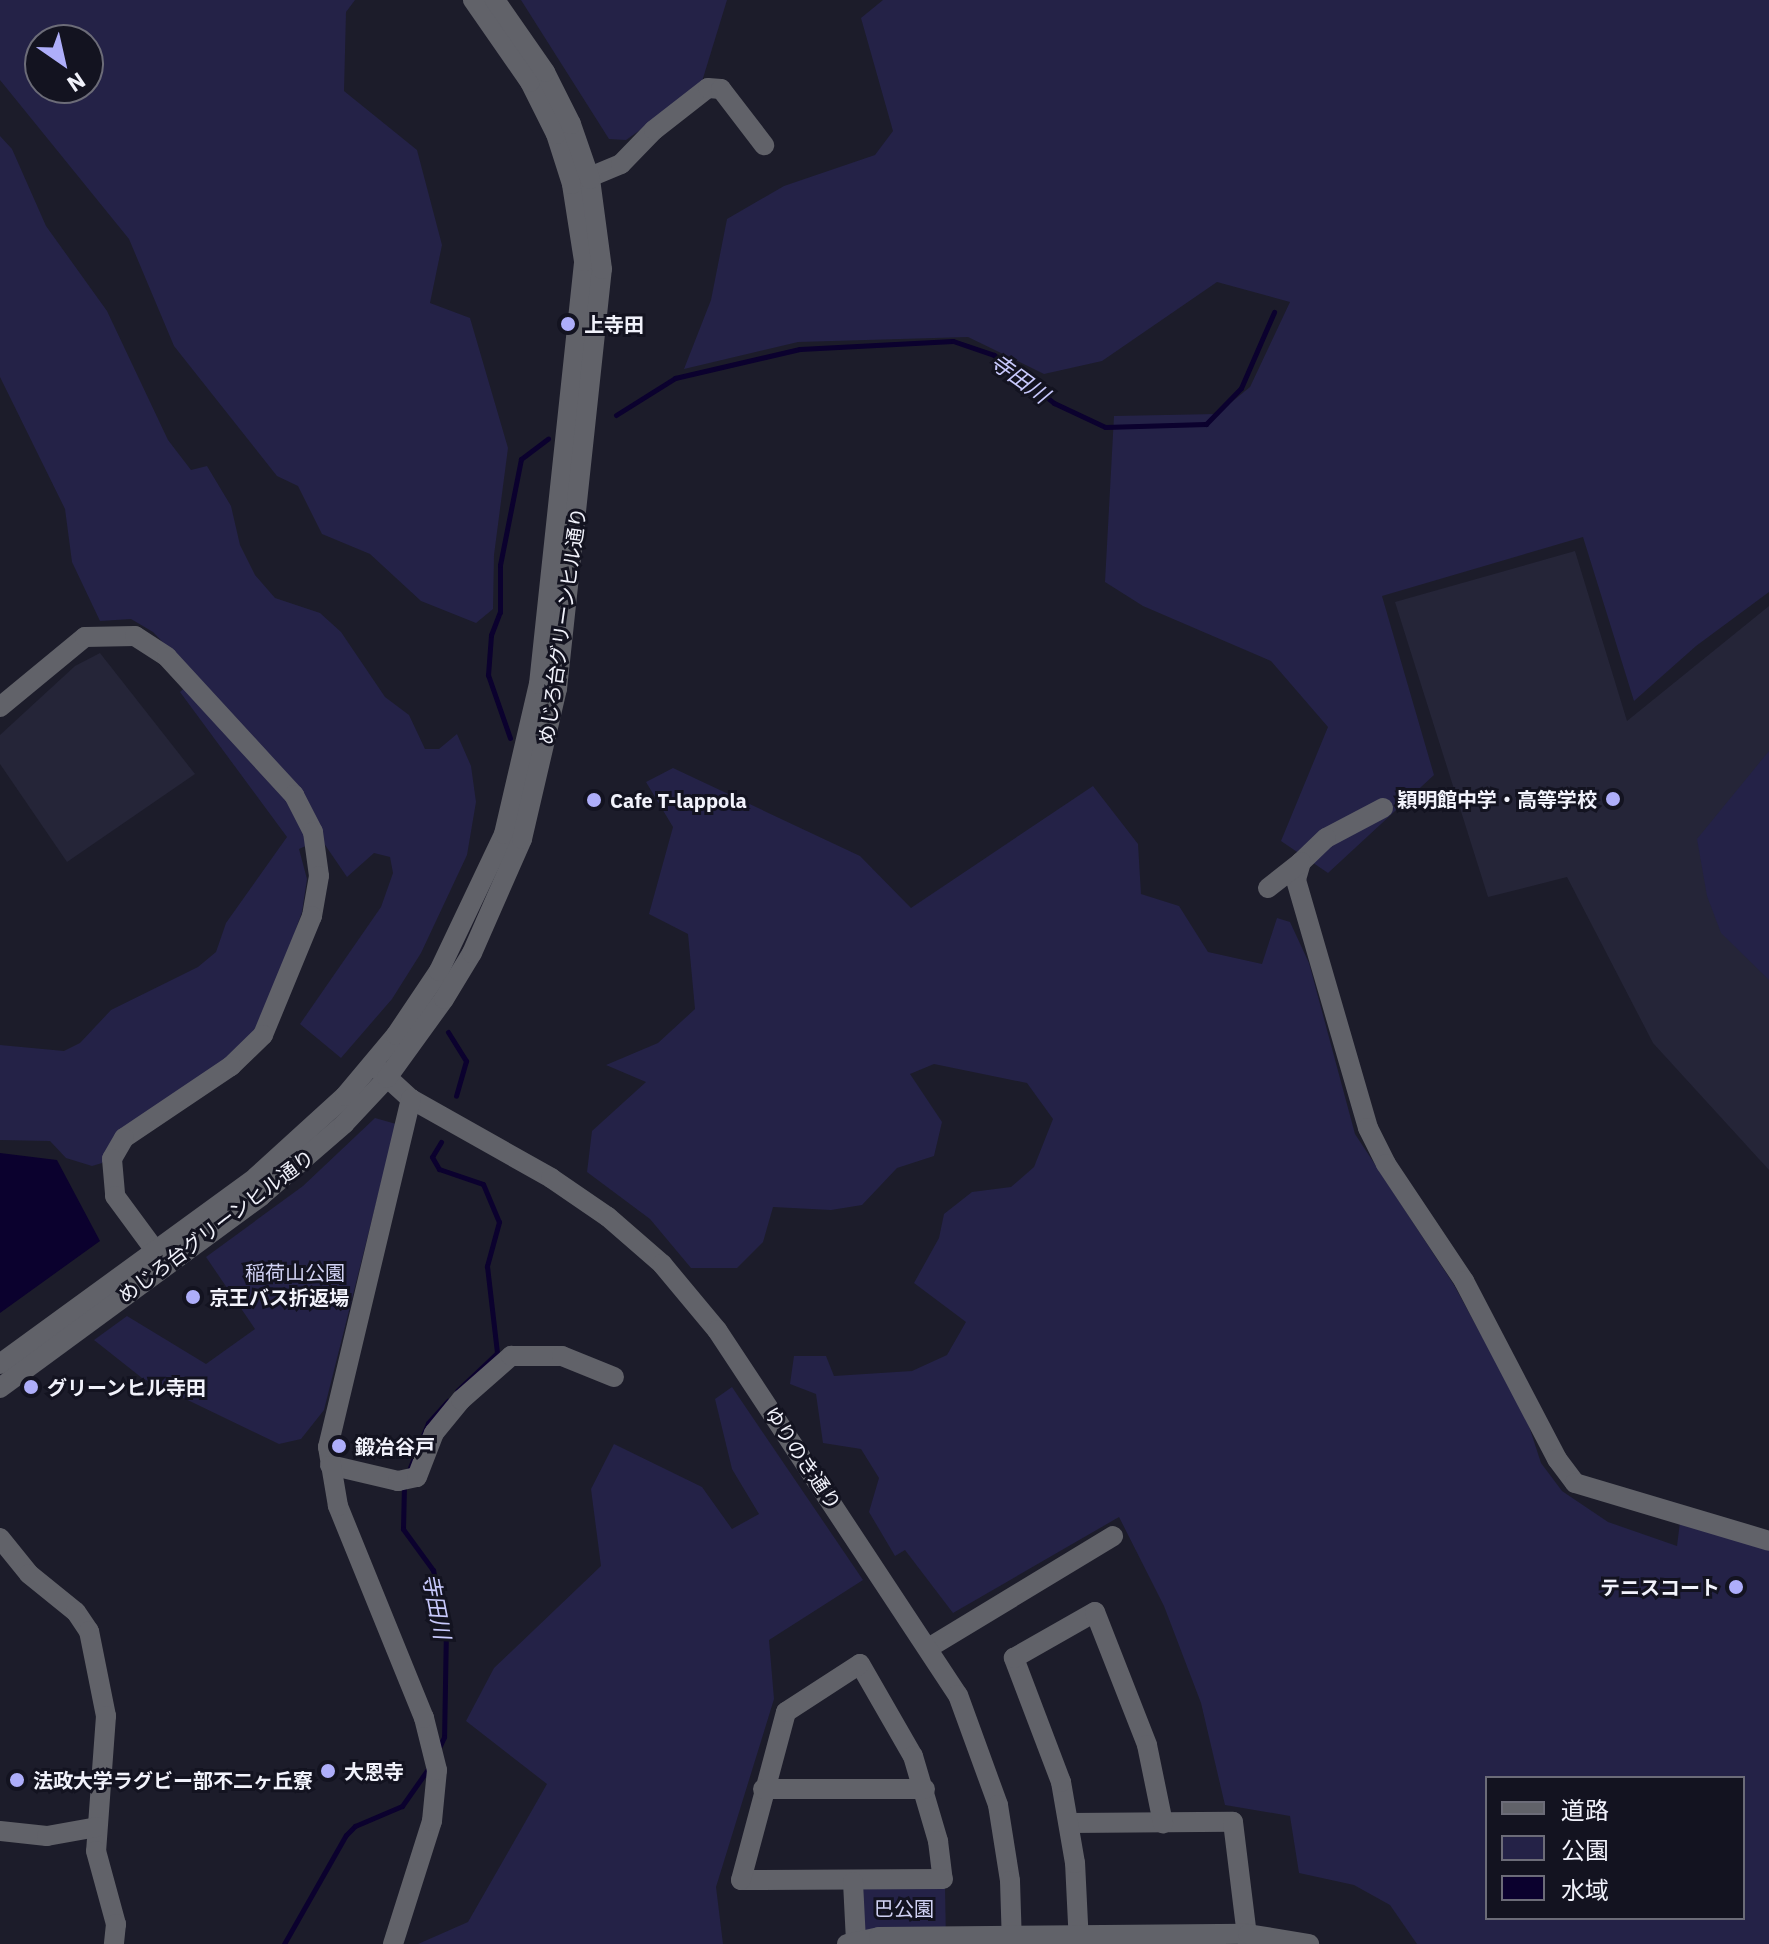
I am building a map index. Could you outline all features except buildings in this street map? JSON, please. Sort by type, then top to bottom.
[{"type":"street","name":"めじろ台グリーンヒル通り","points":[[473,0],[535,90],[581,182]]},
{"type":"street","name":"めじろ台グリーンヒル通り","points":[[0,1364],[296,1168],[380,1071],[472,953],[518,851],[543,765],[557,689],[601,308],[601,249],[562,103],[495,0]]},
{"type":"street","points":[[581,182],[621,164],[654,130],[708,88],[721,89],[764,145]]},
{"type":"street","points":[[0,707],[85,637],[125,633],[144,639],[294,795],[313,832],[318,894],[263,1035],[231,1066],[132,1131],[112,1159],[115,1196],[161,1258]]},
{"type":"street","points":[[1268,888],[1339,828],[1383,808]]},
{"type":"street","points":[[1301,862],[1297,898],[1368,1128],[1485,1316],[1567,1475],[1592,1492],[1769,1541]]},
{"type":"street","name":"ゆりのき通り","points":[[380,1071],[411,1099],[571,1191],[662,1264],[717,1330],[930,1647],[962,1702],[991,1781],[1007,1856],[1012,1940]]},
{"type":"street","points":[[393,1944],[432,1821],[437,1770],[432,1743],[338,1506],[330,1465],[331,1421],[369,1285],[411,1099]]},
{"type":"street","name":"めじろ台グリーンヒル通り","points":[[0,1388],[161,1258]]},
{"type":"street","points":[[330,1465],[408,1479],[434,1433],[461,1400],[511,1356],[562,1356],[614,1377]]},
{"type":"street","points":[[930,1647],[1113,1536]]},
{"type":"street","points":[[0,1538],[29,1574],[76,1612],[89,1631],[106,1716],[96,1851],[116,1924],[114,1944]]},
{"type":"street","points":[[1079,1940],[1070,1823],[1049,1742],[1014,1658],[1095,1612],[1140,1724],[1163,1823]]},
{"type":"street","points":[[860,1664],[897,1723],[925,1789],[943,1879],[853,1882],[741,1880],[763,1789],[786,1712],[860,1664]]},
{"type":"street","points":[[763,1789],[925,1789]]},
{"type":"street","points":[[1070,1823],[1233,1822],[1248,1939]]},
{"type":"street","points":[[0,1831],[47,1836],[97,1827]]},
{"type":"street","points":[[853,1882],[851,1942],[1248,1939],[1309,1944]]},
{"type":"shaded area","name":"穎明館中学・高等学校","points":[[1575,551],[1627,721],[1769,606],[1769,1170],[1653,1043],[1567,877],[1488,897],[1395,602]]},
{"type":"shaded area","points":[[100,653],[195,774],[67,862],[0,764],[0,735],[75,666]]},
{"type":"green space","points":[[0,0],[355,0],[346,12],[344,91],[417,150],[442,245],[430,303],[470,318],[508,448],[494,555],[493,609],[476,623],[421,601],[370,554],[322,534],[298,486],[277,476],[174,346],[129,239],[0,80]]},
{"type":"green space","points":[[521,0],[727,0],[700,88],[626,140],[609,139]]},
{"type":"green space","points":[[883,0],[1769,0],[1769,592],[1696,646],[1634,701],[1583,537],[1382,596],[1434,775],[1328,873],[1281,841],[1328,727],[1271,661],[1143,606],[1105,582],[1114,416],[1217,414],[1250,387],[1290,302],[1217,282],[1102,361],[1044,374],[968,337],[798,342],[684,369],[711,300],[727,219],[784,186],[875,155],[893,131],[861,18]]},
{"type":"green space","points":[[0,136],[12,149],[46,226],[107,311],[168,440],[191,470],[207,466],[231,506],[240,545],[255,575],[275,598],[320,613],[341,632],[385,697],[409,715],[425,749],[439,749],[457,734],[471,766],[476,802],[467,855],[421,953],[392,999],[341,1058],[300,1024],[381,907],[393,873],[390,857],[374,853],[347,877],[321,839],[299,849],[307,879],[302,912],[262,1025],[243,1050],[112,1142],[102,1163],[92,1166],[66,1158],[50,1141],[0,1140],[0,1045],[64,1051],[80,1043],[111,1010],[198,967],[216,952],[226,923],[287,837],[180,692],[196,677],[153,632],[131,619],[100,621],[72,562],[65,509],[0,377]]},
{"type":"green space","points":[[1769,751],[1769,980],[1721,933],[1707,896],[1697,839]]},
{"type":"green space","points":[[673,768],[860,856],[911,908],[1093,786],[1138,844],[1141,894],[1179,906],[1208,952],[1262,964],[1277,918],[1290,922],[1309,963],[1355,1134],[1454,1285],[1526,1417],[1541,1463],[1562,1491],[1608,1522],[1677,1546],[1680,1522],[1769,1547],[1769,1944],[1417,1944],[1390,1905],[1354,1885],[1299,1873],[1290,1816],[1225,1805],[1201,1703],[1164,1606],[1119,1517],[953,1613],[905,1550],[895,1556],[869,1512],[879,1478],[861,1449],[823,1443],[816,1394],[790,1384],[794,1356],[826,1356],[834,1376],[912,1371],[947,1355],[966,1322],[914,1283],[939,1238],[944,1214],[972,1192],[1011,1187],[1034,1167],[1053,1119],[1027,1083],[934,1064],[910,1074],[942,1122],[934,1156],[897,1168],[862,1205],[831,1210],[773,1207],[763,1242],[737,1268],[691,1268],[650,1219],[587,1172],[592,1131],[646,1082],[606,1065],[658,1043],[695,1009],[688,934],[649,914],[673,827],[646,782]]},
{"type":"green space","name":"稲荷山公園","points":[[375,1118],[396,1124],[324,1410],[301,1439],[279,1444],[142,1378],[94,1340],[127,1316],[206,1364],[255,1329],[206,1257],[303,1186]]},
{"type":"green space","points":[[732,1387],[863,1580],[769,1640],[774,1699],[716,1887],[723,1944],[418,1944],[468,1922],[547,1784],[466,1721],[494,1668],[601,1566],[591,1489],[614,1444],[702,1487],[732,1529],[759,1514],[732,1469],[715,1399]]},
{"type":"green space","name":"巴公園","points":[[945,1886],[946,1929],[864,1930],[863,1887]]},
{"type":"water","points":[[0,1153],[57,1160],[100,1241],[0,1313]]},
{"type":"waterway","name":"寺田川","points":[[616,415],[675,378],[800,349],[953,341],[994,355],[1054,403],[1105,427],[1206,424],[1241,388],[1274,312]]},
{"type":"waterway","name":"寺田川","points":[[510,738],[488,675],[491,635],[500,612],[500,565],[521,459],[548,439]]},
{"type":"waterway","name":"寺田川","points":[[448,1032],[466,1061],[456,1096]]},
{"type":"waterway","name":"寺田川","points":[[441,1142],[432,1157],[439,1169],[483,1184],[499,1222],[487,1266],[497,1353],[457,1391]]},
{"type":"waterway","name":"寺田川","points":[[407,1475],[428,1423],[448,1401]]},
{"type":"waterway","name":"寺田川","points":[[404,1485],[403,1529],[433,1570],[446,1627],[444,1737],[438,1750]]},
{"type":"waterway","name":"寺田川","points":[[284,1944],[346,1835],[355,1826],[402,1806],[428,1769]]},
{"type":"place","name":"上寺田","points":[[568,324]]},
{"type":"place","name":"穎明館中学・高等学校","points":[[1613,799]]},
{"type":"place","name":"Cafe T-lappola","points":[[594,800]]},
{"type":"place","name":"京王バス折返場","points":[[193,1297]]},
{"type":"place","name":"グリーンヒル寺田","points":[[31,1387]]},
{"type":"place","name":"鍛冶谷戸","points":[[339,1446]]},
{"type":"place","name":"テニスコート","points":[[1736,1587]]},
{"type":"place","name":"大恩寺","points":[[328,1771]]},
{"type":"place","name":"法政大学ラグビー部不二ヶ丘寮","points":[[17,1780]]}]
